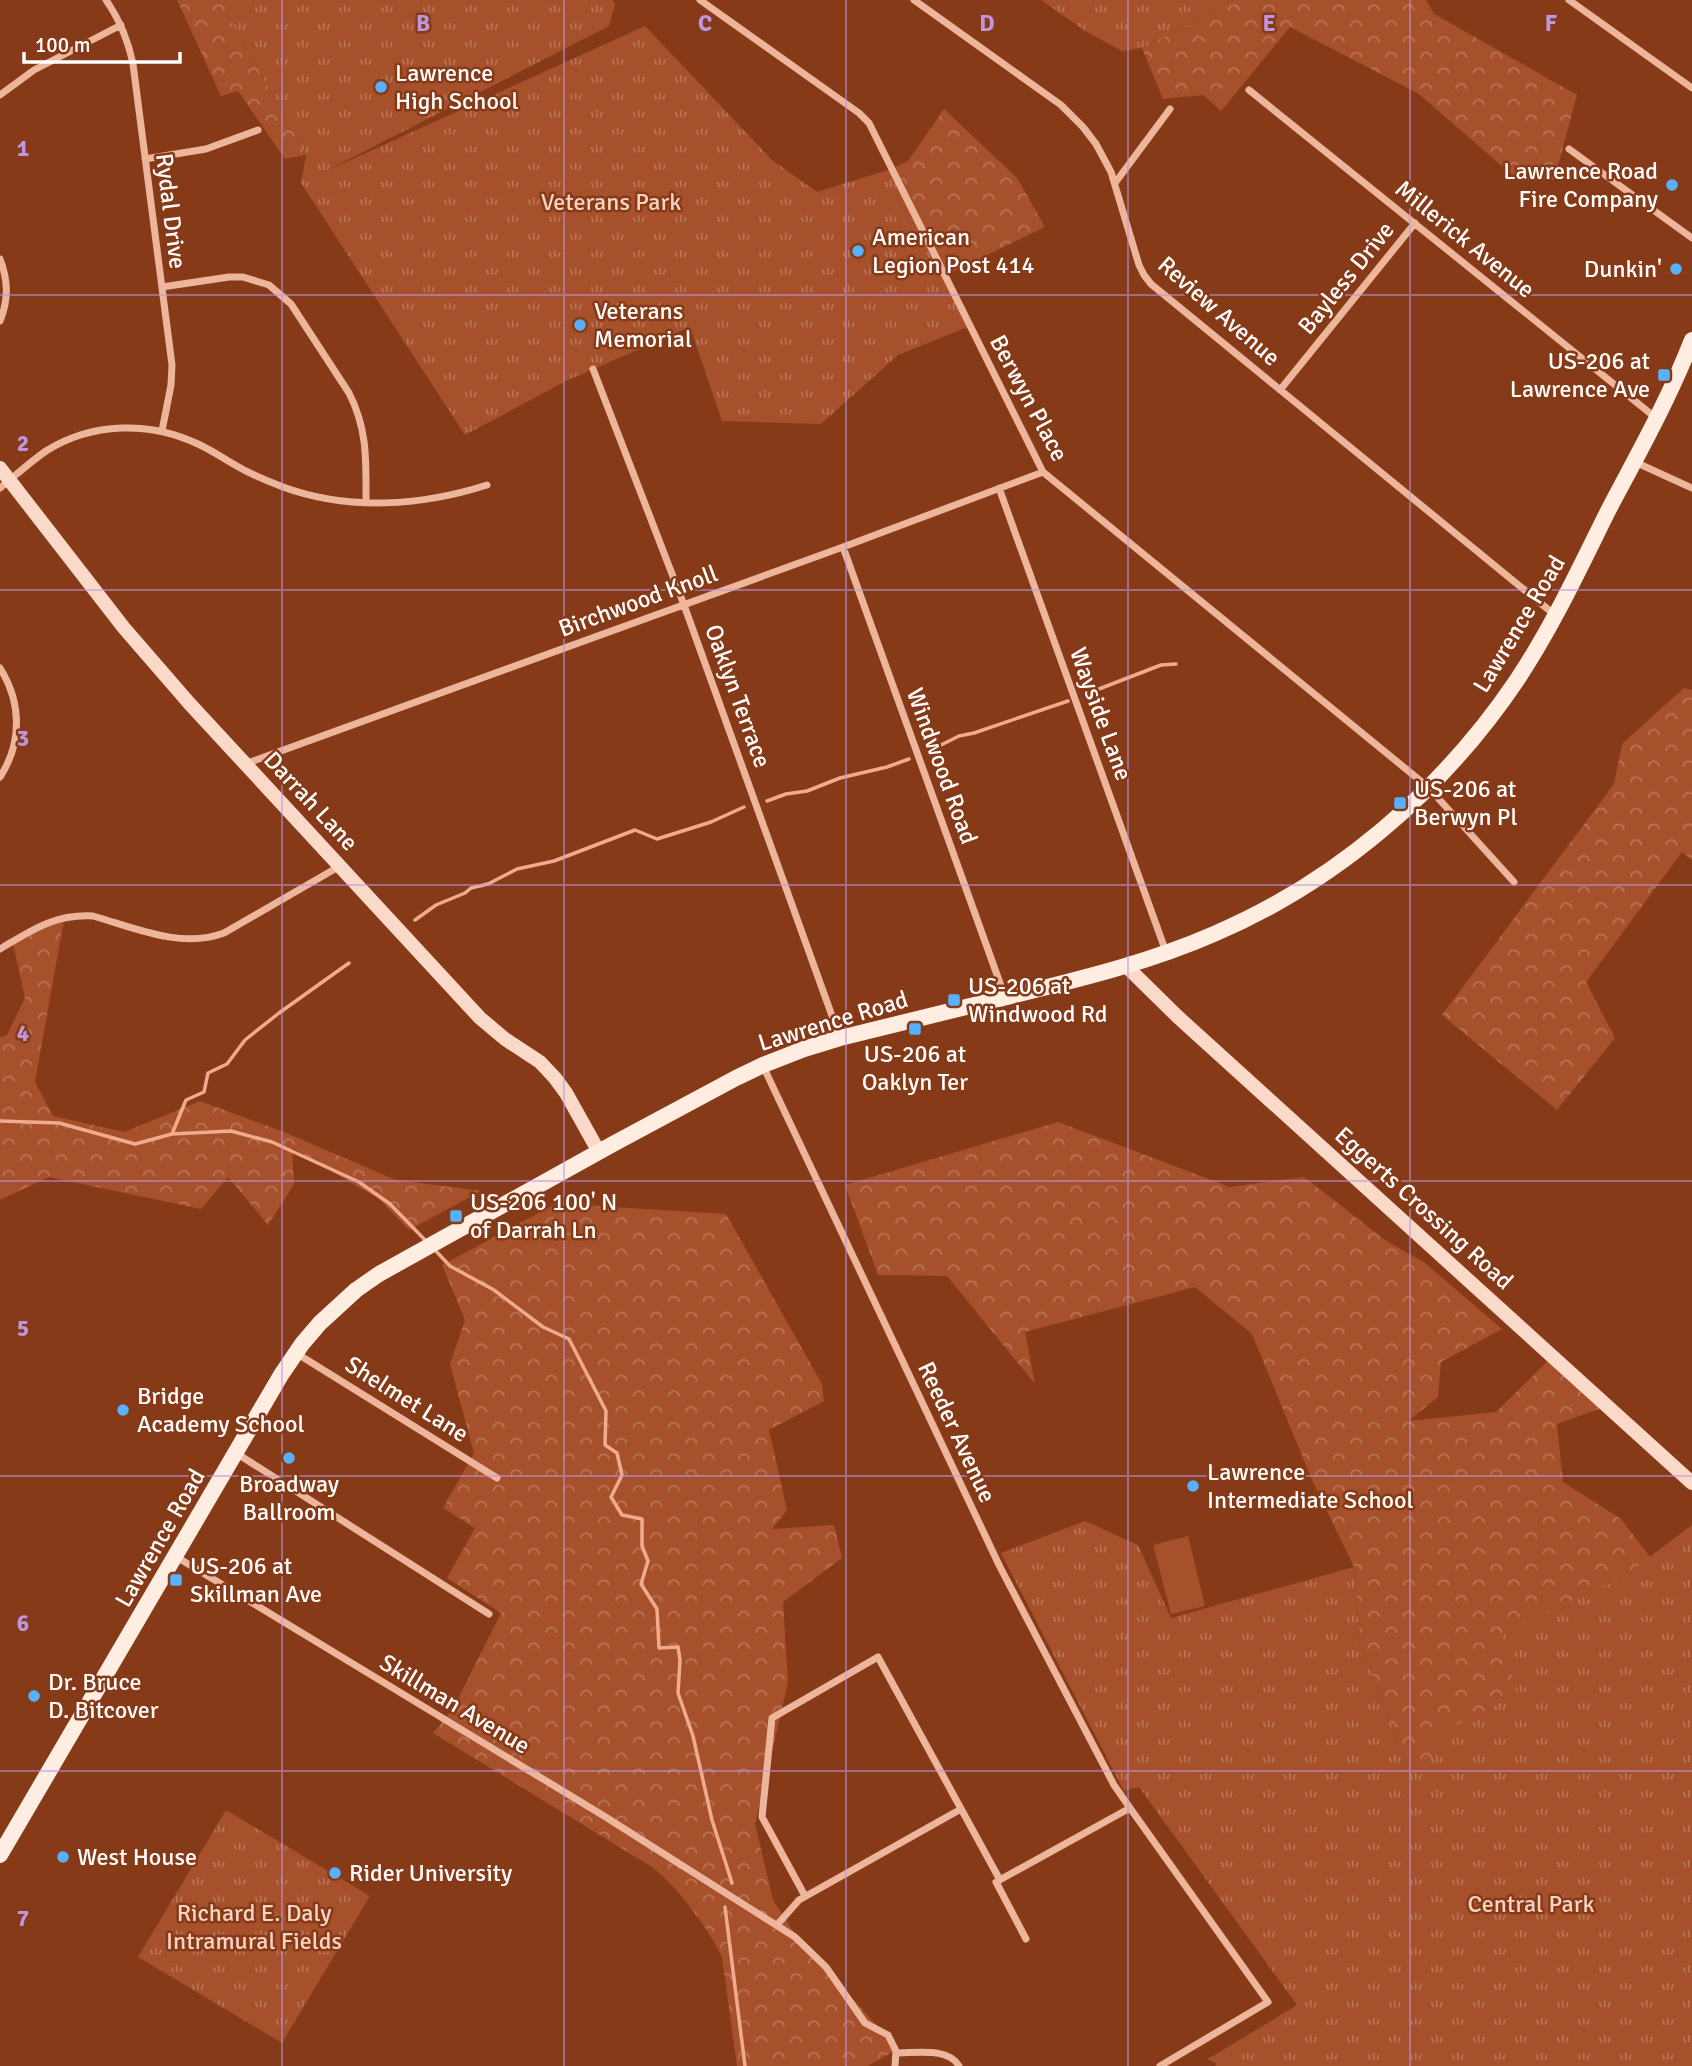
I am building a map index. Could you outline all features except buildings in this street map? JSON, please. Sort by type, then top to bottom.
[{"type":"main road","name":"Lawrence Road","points":[[0,1854],[296,1352],[320,1323],[356,1290],[437,1241],[762,1065],[840,1038],[1126,967],[1222,931],[1303,887],[1373,836],[1428,787],[1487,721],[1516,681],[1555,615],[1656,418],[1692,340]]},
{"type":"street","name":"Rydal Drive","points":[[106,0],[121,24],[133,65],[162,287],[172,365],[162,431]]},
{"type":"street","name":"Berwyn Place","points":[[700,0],[859,113],[869,123],[1043,472],[1428,787],[1514,882]]},
{"type":"street","points":[[712,9],[718,0]]},
{"type":"street","name":"Review Avenue","points":[[914,0],[1069,111],[1107,162],[1139,265],[1151,284],[1555,615]]},
{"type":"street","points":[[1569,0],[1692,88]]},
{"type":"street","points":[[0,95],[34,70],[121,24]]},
{"type":"street","name":"Millerick Avenue","points":[[1250,90],[1656,418]]},
{"type":"street","points":[[1115,183],[1170,109]]},
{"type":"street","points":[[145,159],[206,149],[258,130]]},
{"type":"street","points":[[1569,149],[1692,238]]},
{"type":"street","name":"Bayless Drive","points":[[1280,390],[1415,223]]},
{"type":"street","points":[[0,259],[7,285],[7,299],[0,321]]},
{"type":"street","points":[[162,287],[243,277],[269,285],[291,304],[357,408],[365,443],[366,503]]},
{"type":"street","name":"Oaklyn Terrace","points":[[593,369],[684,605],[840,1038]]},
{"type":"street","points":[[5,484],[45,452],[64,442],[84,434],[122,428],[162,431],[181,436],[237,467],[286,488],[312,495],[366,503],[418,501],[487,485]]},
{"type":"street","points":[[1634,461],[1692,488]]},
{"type":"street","name":"Darrah Lane","points":[[0,468],[5,484],[147,655],[245,764],[480,1018],[505,1039],[540,1062],[555,1078],[599,1152]]},
{"type":"street","name":"Birchwood Knoll","points":[[245,764],[1043,472]]},
{"type":"street","name":"Wayside Lane","points":[[999,488],[1166,953]]},
{"type":"street","name":"Windwood Road","points":[[843,547],[1005,997]]},
{"type":"street","points":[[0,668],[14,699],[17,722],[15,746],[0,778]]},
{"type":"street","points":[[0,948],[50,921],[79,915],[93,916],[183,940],[212,938],[341,866]]},
{"type":"street","name":"Eggerts Crossing Road","points":[[1126,967],[1692,1483]]},
{"type":"street","name":"Reeder Avenue","points":[[762,1065],[1000,1567],[1115,1785],[1268,2001],[1160,2066]]},
{"type":"street","name":"Shelmet Lane","points":[[296,1352],[498,1478]]},
{"type":"street","points":[[235,1452],[489,1614]]},
{"type":"street","name":"Skillman Avenue","points":[[175,1556],[604,1816],[795,1937],[826,1967],[865,2023],[888,2035],[894,2042],[897,2053]]},
{"type":"street","points":[[805,1896],[762,1817],[772,1718],[878,1657],[1000,1880]]},
{"type":"street","points":[[1026,1939],[996,1882],[1130,1808]]},
{"type":"street","points":[[777,1925],[805,1896],[961,1810]]},
{"type":"street","points":[[895,2066],[897,2053],[940,2053],[954,2058],[959,2066]]},
{"type":"green space","points":[[177,0],[220,0],[306,155],[285,159],[238,91],[221,96]]},
{"type":"green space","name":"Veterans Park","points":[[220,0],[612,0],[615,4],[609,26],[322,173],[645,26],[772,160],[817,192],[891,169],[970,326],[898,355],[821,424],[722,421],[690,327],[566,381],[465,435],[301,183],[306,155]]},
{"type":"green space","points":[[1041,0],[1235,0],[1142,48],[1122,51],[1085,31]]},
{"type":"green space","points":[[1235,0],[1426,0],[1434,14],[1577,95],[1554,180],[1519,181],[1419,94],[1290,27],[1221,111],[1203,95],[1163,99],[1142,48]]},
{"type":"green space","points":[[944,109],[1017,178],[1045,227],[944,276],[891,169],[908,161]]},
{"type":"green space","points":[[1684,688],[1692,690],[1692,860],[1682,852],[1586,982],[1615,1038],[1557,1110],[1442,1015],[1614,784],[1622,744]]},
{"type":"green space","points":[[65,914],[35,1082],[53,1116],[124,1132],[200,1101],[284,1132],[396,1180],[481,1191],[409,1230],[379,1199],[292,1148],[294,1184],[268,1225],[228,1177],[201,1209],[49,1177],[0,1200],[0,1037],[7,1035],[25,998],[13,944]]},
{"type":"green space","points":[[1058,1122],[1230,1187],[1304,1177],[1385,1240],[1425,1263],[1502,1329],[1441,1362],[1438,1397],[1408,1421],[1496,1412],[1556,1353],[1613,1404],[1557,1424],[1563,1482],[1621,1519],[1670,1583],[1533,1707],[1408,1769],[1360,1645],[1354,1567],[1312,1480],[1252,1334],[1195,1287],[1025,1332],[1035,1384],[947,1276],[878,1275],[845,1185]]},
{"type":"green space","points":[[561,1201],[597,1206],[726,1214],[822,1384],[824,1401],[769,1430],[787,1510],[772,1529],[834,1525],[842,1558],[783,1602],[788,1683],[755,1824],[773,1900],[797,1937],[898,2049],[868,2066],[737,2066],[722,1957],[700,1921],[672,1885],[652,1867],[433,1733],[453,1709],[501,1613],[447,1578],[475,1528],[443,1508],[474,1453],[450,1364],[465,1320],[442,1265]]},
{"type":"green space","name":"Central Park","points":[[1085,1521],[1138,1545],[1171,1618],[1354,1567],[1360,1645],[1408,1769],[1432,1757],[1439,1733],[1517,1695],[1502,1632],[1620,1579],[1692,1525],[1692,2066],[1215,2066],[1217,2064],[1208,2059],[1297,2005],[1139,1787],[1124,1791],[1001,1553]]},
{"type":"green space","points":[[1188,1536],[1205,1606],[1171,1614],[1153,1545]]},
{"type":"green space","name":"Richard E. Daly Intramural Fields","points":[[226,1810],[370,1896],[282,2043],[138,1957]]},
{"type":"waterway","points":[[1086,694],[1161,665],[1176,664]]},
{"type":"waterway","points":[[929,751],[959,736],[1068,701]]},
{"type":"waterway","points":[[767,801],[909,759]]},
{"type":"waterway","points":[[415,920],[436,905],[517,869],[554,861],[635,830],[657,839],[711,822],[744,807]]},
{"type":"waterway","points":[[172,1134],[186,1100],[204,1092],[208,1073],[227,1064],[245,1040],[349,963]]},
{"type":"waterway","points":[[0,1121],[59,1123],[135,1144],[172,1134],[231,1131],[272,1142],[359,1182],[390,1204],[428,1243]]},
{"type":"waterway","points":[[433,1248],[450,1266],[494,1290],[543,1327],[569,1339],[606,1411],[605,1445],[617,1453],[622,1475],[611,1497],[622,1515],[642,1519],[642,1546],[648,1561],[641,1584],[657,1609],[659,1648],[678,1647],[678,1693],[693,1736],[712,1820],[732,1883]]},
{"type":"waterway","points":[[725,1907],[745,2066]]},
{"type":"place","name":"Lawrence High School","points":[[381,87]]},
{"type":"place","name":"Lawrence Road Fire Company","points":[[1672,185]]},
{"type":"place","name":"American Legion Post 414","points":[[858,251]]},
{"type":"place","name":"Dunkin'","points":[[1676,269]]},
{"type":"place","name":"Veterans Memorial","points":[[580,325]]},
{"type":"place","name":"US-206 at Lawrence Ave","points":[[1664,375]]},
{"type":"place","name":"US-206 at Berwyn Pl","points":[[1400,803]]},
{"type":"place","name":"US-206 at Windwood Rd","points":[[954,1000]]},
{"type":"place","name":"US-206 at Oaklyn Ter","points":[[915,1029]]},
{"type":"place","name":"US-206 100' N of Darrah Ln","points":[[456,1216]]},
{"type":"place","name":"Bridge Academy School","points":[[123,1410]]},
{"type":"place","name":"Broadway Ballroom","points":[[289,1458]]},
{"type":"place","name":"Lawrence Intermediate School","points":[[1193,1486]]},
{"type":"place","name":"US-206 at Skillman Ave","points":[[176,1580]]},
{"type":"place","name":"Dr. Bruce D. Bitcover","points":[[34,1696]]},
{"type":"place","name":"West House","points":[[63,1857]]},
{"type":"place","name":"Rider University","points":[[335,1873]]}]
